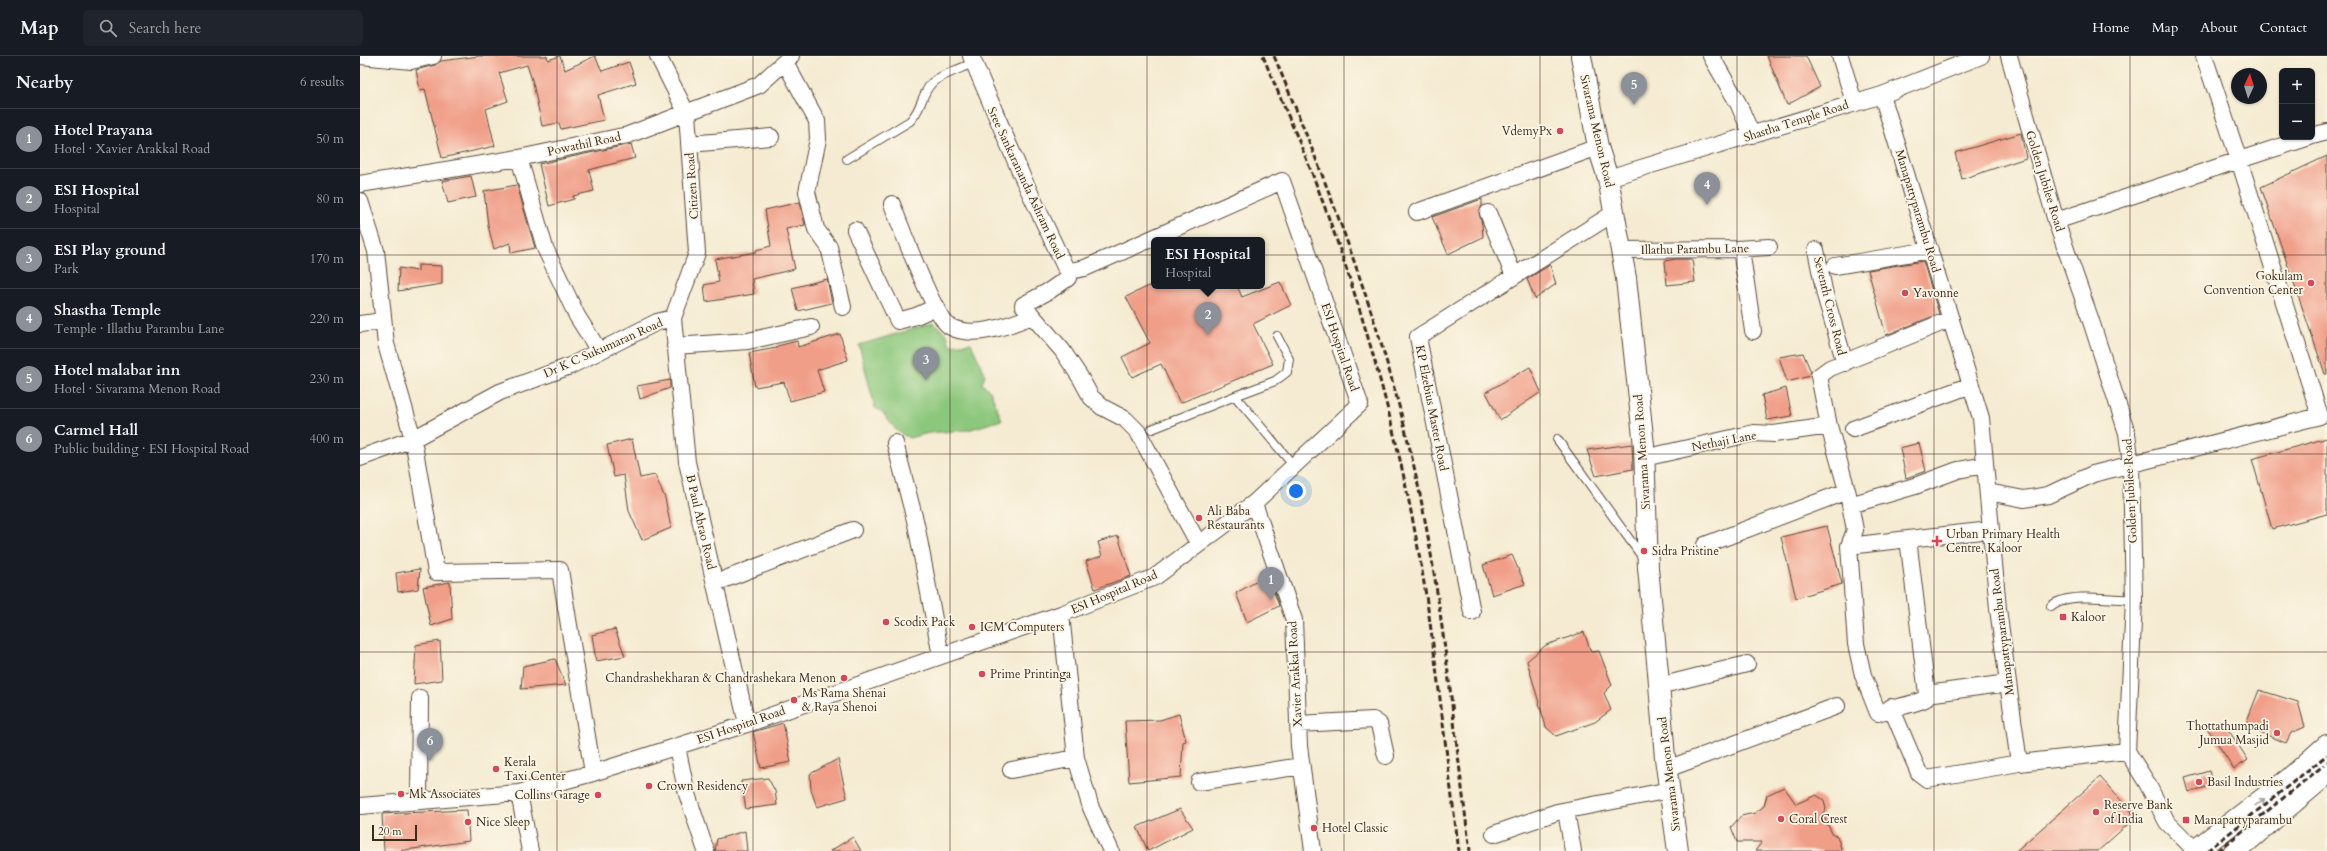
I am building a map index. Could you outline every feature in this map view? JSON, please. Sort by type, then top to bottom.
[{"type":"main road","points":[[2196,851],[2290,779],[2327,746]]},
{"type":"main road","points":[[2235,851],[2327,773]]},
{"type":"street","points":[[361,56],[411,61],[433,56]]},
{"type":"street","name":"Citizen Road","points":[[658,56],[687,114],[697,253],[673,318]]},
{"type":"street","name":"Sivarama Menon Road","points":[[1581,56],[1598,147],[1608,178],[1627,293],[1644,458],[1648,565],[1659,686],[1667,769],[1678,851]]},
{"type":"street","points":[[1710,56],[1738,103],[1752,135]]},
{"type":"street","points":[[1840,56],[1854,102]]},
{"type":"street","name":"Golden Jubilee Road","points":[[2009,56],[2056,221],[2090,318],[2127,433],[2131,465],[2134,600],[2127,750]]},
{"type":"street","points":[[1988,492],[2024,499],[2048,495],[2093,474],[2320,416],[2239,160],[2204,56]]},
{"type":"street","name":"Shastha Temple Road","points":[[1608,178],[1752,135],[1854,102],[1882,95],[1973,57]]},
{"type":"street","points":[[788,59],[818,121],[818,139],[807,192],[816,229],[828,247],[843,307]]},
{"type":"street","name":"Powathil Road","points":[[360,184],[518,158],[628,134],[687,114],[759,85],[788,59]]},
{"type":"street","name":"Sree Sankarananda Ashram Road","points":[[972,60],[1038,211],[1065,267],[1070,271],[1085,268],[1151,239]]},
{"type":"street","name":"Manapattyparambu Road","points":[[1882,95],[1981,418],[1991,530],[2008,683],[2019,763]]},
{"type":"street","points":[[2315,136],[2327,132]]},
{"type":"street","points":[[690,144],[771,137]]},
{"type":"street","points":[[2056,221],[2302,140]]},
{"type":"street","points":[[1417,212],[1598,147]]},
{"type":"street","points":[[518,158],[545,248],[577,316],[599,351]]},
{"type":"street","name":"Sree Sankarananda Ashram Road","points":[[1155,237],[1282,181]]},
{"type":"street","name":"ESI Hospital Road","points":[[360,806],[519,793],[592,773],[747,724],[1061,614],[1155,577],[1198,543],[1254,504],[1360,404],[1282,181]]},
{"type":"street","points":[[360,201],[376,251],[386,344],[413,440],[436,572],[560,570],[592,773]]},
{"type":"street","points":[[892,204],[936,307],[948,325],[962,331],[995,328],[1032,316]]},
{"type":"street","points":[[1488,213],[1514,276]]},
{"type":"street","name":"KP Elzebius Master Road","points":[[1472,612],[1418,337],[1614,213]]},
{"type":"street","points":[[855,230],[898,321],[916,316],[936,307]]},
{"type":"street","name":"Illathu Parambu Lane","points":[[1621,250],[1740,249],[1769,246]]},
{"type":"street","points":[[1740,249],[1753,331]]},
{"type":"street","name":"Seventh Cross Road","points":[[1816,250],[1825,295],[1845,363]]},
{"type":"street","points":[[1835,266],[1930,250]]},
{"type":"street","points":[[1068,278],[1049,291],[1023,305],[1062,350],[1091,397],[1102,407],[1125,419],[1138,432],[1198,543]]},
{"type":"street","name":"B Paul Abrao Road","points":[[673,318],[687,462],[747,724]]},
{"type":"street","name":"Dr K C Sukumaran Road","points":[[360,458],[413,440],[500,392],[570,366],[657,322],[673,318]]},
{"type":"street","points":[[1908,540],[1927,694],[1925,699],[1919,702],[1891,707],[1878,713],[1863,675],[1856,644],[1849,546],[1854,530],[1848,498],[1829,426],[1819,376],[1830,368],[1951,319]]},
{"type":"street","points":[[360,324],[383,321]]},
{"type":"street","points":[[675,346],[748,341],[811,327]]},
{"type":"street","points":[[1853,429],[1972,385]]},
{"type":"street","name":"Nethaji Lane","points":[[1644,458],[1754,433],[1774,434],[1829,426]]},
{"type":"street","points":[[895,444],[916,524],[941,656]]},
{"type":"street","points":[[1705,545],[1848,498],[1915,486],[1958,470],[1985,465]]},
{"type":"street","name":"Xavier Arakkal Road","points":[[1254,504],[1294,620],[1301,766],[1312,851]]},
{"type":"street","points":[[715,583],[854,530]]},
{"type":"street","points":[[1849,546],[1991,530]]},
{"type":"street","points":[[1061,614],[1076,758],[1091,808],[1111,851]]},
{"type":"street","points":[[1659,686],[1747,664]]},
{"type":"street","points":[[1927,694],[2008,683]]},
{"type":"street","points":[[419,801],[420,698]]},
{"type":"street","points":[[1667,769],[1838,706]]},
{"type":"street","points":[[1891,707],[1919,773],[1927,779],[2019,763],[2127,750],[2147,783],[2167,822],[2196,851]]},
{"type":"street","points":[[1298,724],[1373,720],[1378,724],[1386,756]]},
{"type":"street","points":[[677,747],[687,794],[706,851]]},
{"type":"street","points":[[1011,770],[1076,758]]},
{"type":"street","points":[[1199,782],[1301,766]]},
{"type":"street","points":[[1494,834],[1566,811],[1670,790]]},
{"type":"street","points":[[519,793],[530,851]]},
{"type":"street","points":[[1566,811],[1573,851]]},
{"type":"lane","points":[[848,159],[910,121],[918,113],[926,90],[932,82],[972,60]]},
{"type":"lane","points":[[1152,429],[1275,381],[1287,372],[1289,359],[1277,336]]},
{"type":"lane","points":[[1235,396],[1294,466]]},
{"type":"lane","points":[[1556,439],[1648,565]]},
{"type":"lane","points":[[2051,606],[2055,602],[2069,598],[2134,600]]},
{"type":"green space","points":[[933,323],[947,334],[950,345],[971,343],[985,375],[982,384],[990,391],[1002,420],[968,430],[929,433],[909,438],[897,431],[881,411],[875,408],[859,345]]},
{"type":"building","points":[[480,56],[547,56],[548,60],[560,56],[565,70],[595,56],[602,71],[629,62],[636,83],[598,95],[604,120],[561,129],[559,123],[542,126],[533,83],[527,65],[499,73],[508,101],[486,109],[495,146],[442,158],[425,89],[420,90],[416,70],[435,65],[441,61]]},
{"type":"building","points":[[1767,56],[1806,56],[1820,87],[1787,105]]},
{"type":"building","points":[[2021,133],[2026,158],[1962,179],[1955,153]]},
{"type":"building","points":[[631,144],[635,158],[589,170],[594,191],[573,196],[574,199],[549,206],[539,164]]},
{"type":"building","name":"Gokulam Convention Center","points":[[2327,156],[2327,374],[2325,374],[2261,187]]},
{"type":"building","points":[[471,176],[476,197],[448,203],[442,181]]},
{"type":"building","points":[[517,185],[535,248],[511,253],[510,243],[494,249],[488,226],[484,191]]},
{"type":"building","points":[[1482,199],[1482,206],[1479,212],[1483,237],[1448,254],[1432,217]]},
{"type":"building","points":[[800,202],[805,225],[786,229],[795,269],[752,279],[754,294],[706,302],[704,285],[719,282],[715,259],[756,252],[756,250],[771,246],[765,210]]},
{"type":"building","points":[[1692,259],[1695,282],[1667,285],[1665,261]]},
{"type":"building","name":"Yavonne","points":[[1923,261],[1939,314],[1886,335],[1868,270]]},
{"type":"building","points":[[418,265],[442,266],[442,284],[398,291],[399,268],[418,271]]},
{"type":"building","points":[[1550,265],[1556,284],[1535,299],[1527,279]]},
{"type":"building","points":[[827,279],[832,303],[798,311],[792,288]]},
{"type":"building","points":[[1280,282],[1291,305],[1253,324],[1273,364],[1180,403],[1161,364],[1132,377],[1122,357],[1150,343],[1126,297],[1149,286],[1151,286],[1151,289],[1238,289],[1242,297]]},
{"type":"building","points":[[840,334],[848,360],[817,370],[824,392],[790,401],[784,382],[755,387],[749,353],[777,348],[777,346],[797,341],[798,347]]},
{"type":"building","points":[[1803,353],[1811,372],[1810,376],[1787,382],[1779,357]]},
{"type":"building","points":[[1530,367],[1541,392],[1500,420],[1486,392]]},
{"type":"building","points":[[670,380],[670,388],[640,399],[637,386]]},
{"type":"building","points":[[1786,388],[1792,416],[1767,420],[1762,395]]},
{"type":"building","points":[[2327,438],[2327,514],[2272,529],[2252,459]]},
{"type":"building","points":[[632,439],[640,478],[655,475],[665,498],[671,528],[642,540],[629,511],[624,475],[614,477],[607,445]]},
{"type":"building","points":[[1919,443],[1926,471],[1906,478],[1900,448]]},
{"type":"building","points":[[1632,444],[1633,469],[1596,476],[1587,450]]},
{"type":"building","points":[[1827,526],[1842,584],[1796,598],[1781,537]]},
{"type":"building","points":[[1118,536],[1131,576],[1095,589],[1086,561],[1102,556],[1098,542]]},
{"type":"building","points":[[1512,555],[1525,584],[1492,595],[1483,565]]},
{"type":"building","points":[[420,569],[418,589],[398,592],[396,573]]},
{"type":"building","points":[[1268,575],[1279,606],[1247,622],[1236,593]]},
{"type":"building","points":[[450,582],[452,619],[431,626],[423,587]]},
{"type":"building","points":[[615,629],[625,656],[596,661],[592,635]]},
{"type":"building","points":[[1584,632],[1591,652],[1599,651],[1612,685],[1604,693],[1611,710],[1595,722],[1556,736],[1546,727],[1527,661],[1546,645]]},
{"type":"building","points":[[440,641],[442,680],[414,684],[416,645]]},
{"type":"building","points":[[555,659],[566,685],[521,689],[523,666]]},
{"type":"building","points":[[2259,690],[2298,702],[2305,727],[2291,733],[2286,743],[2245,726]]},
{"type":"building","points":[[1179,714],[1186,741],[1183,742],[1181,777],[1129,782],[1125,721],[1160,720]]},
{"type":"building","points":[[2222,720],[2248,760],[2234,769],[2208,729]]},
{"type":"building","points":[[783,723],[791,762],[761,768],[753,732]]},
{"type":"building","points":[[838,759],[847,798],[817,807],[811,790],[810,774]]},
{"type":"building","name":"Basil Industries","points":[[2209,771],[2213,785],[2189,792],[2185,778]]},
{"type":"building","name":"Reserve Bank of India","points":[[2100,777],[2136,817],[2098,851],[2016,851]]},
{"type":"building","points":[[768,778],[775,791],[777,805],[746,809],[741,781]]},
{"type":"building","name":"Coral Crest","points":[[1784,787],[1796,804],[1816,795],[1824,800],[1826,809],[1822,814],[1833,835],[1837,836],[1842,851],[1755,851],[1762,842],[1737,842],[1731,827],[1741,816],[1755,813],[1764,806],[1767,795]]},
{"type":"building","points":[[1180,809],[1193,828],[1148,851],[1137,827]]},
{"type":"building","points":[[467,810],[469,841],[399,851],[384,851],[382,814]]},
{"type":"building","points":[[745,831],[747,851],[715,851],[717,839]]},
{"type":"building","points":[[853,837],[861,851],[830,851]]},
{"type":"railway","points":[[1263,56],[1336,237],[1375,360],[1386,402],[1406,485],[1428,608],[1459,851]]},
{"type":"railway","points":[[1274,56],[1341,224],[1380,339],[1397,397],[1424,515],[1438,599],[1470,851]]},
{"type":"railway","points":[[2207,851],[2327,755]]},
{"type":"railway","points":[[2218,851],[2324,765]]},
{"type":"place","name":"Hotel malabar inn","points":[[1634,105]]},
{"type":"place","name":"VdemyPx","points":[[1560,131]]},
{"type":"place","name":"Shastha Temple","points":[[1707,205]]},
{"type":"place","name":"Gokulam Convention Center","points":[[2311,283]]},
{"type":"place","name":"Yavonne","points":[[1905,293]]},
{"type":"place","name":"ESI Hospital","points":[[1208,335]]},
{"type":"place","name":"ESI Play ground","points":[[926,380]]},
{"type":"place","name":"Ali Baba Restaurants","points":[[1199,518]]},
{"type":"place","name":"Urban Primary Health Centre, Kaloor","points":[[1937,541]]},
{"type":"place","name":"Sidra Pristine","points":[[1644,551]]},
{"type":"place","name":"Hotel Prayana","points":[[1271,600]]},
{"type":"place","name":"Kaloor","points":[[2063,617]]},
{"type":"place","name":"Scodix Pack","points":[[886,622]]},
{"type":"place","name":"ICM Computers","points":[[972,627]]},
{"type":"place","name":"Prime Printinga","points":[[982,674]]},
{"type":"place","name":"Chandrashekharan & Chandrashekara Menon","points":[[844,678]]},
{"type":"place","name":"Ms Rama Shenai & Raya Shenoi","points":[[794,700]]},
{"type":"place","name":"Thottathumpadi Jumua Masjid","points":[[2277,733]]},
{"type":"place","name":"Carmel Hall","points":[[430,761]]},
{"type":"place","name":"Kerala Taxi Center","points":[[496,769]]},
{"type":"place","name":"Basil Industries","points":[[2199,782]]},
{"type":"place","name":"Crown Residency","points":[[649,786]]},
{"type":"place","name":"Mk Associates","points":[[401,794]]},
{"type":"place","name":"Collins Garage","points":[[598,795]]},
{"type":"place","name":"Reserve Bank of India","points":[[2096,812]]},
{"type":"place","name":"Coral Crest","points":[[1781,819]]},
{"type":"place","name":"Manapattyparambu","points":[[2186,820]]},
{"type":"place","name":"Nice Sleep","points":[[468,822]]},
{"type":"place","name":"Hotel Classic","points":[[1314,828]]}]
